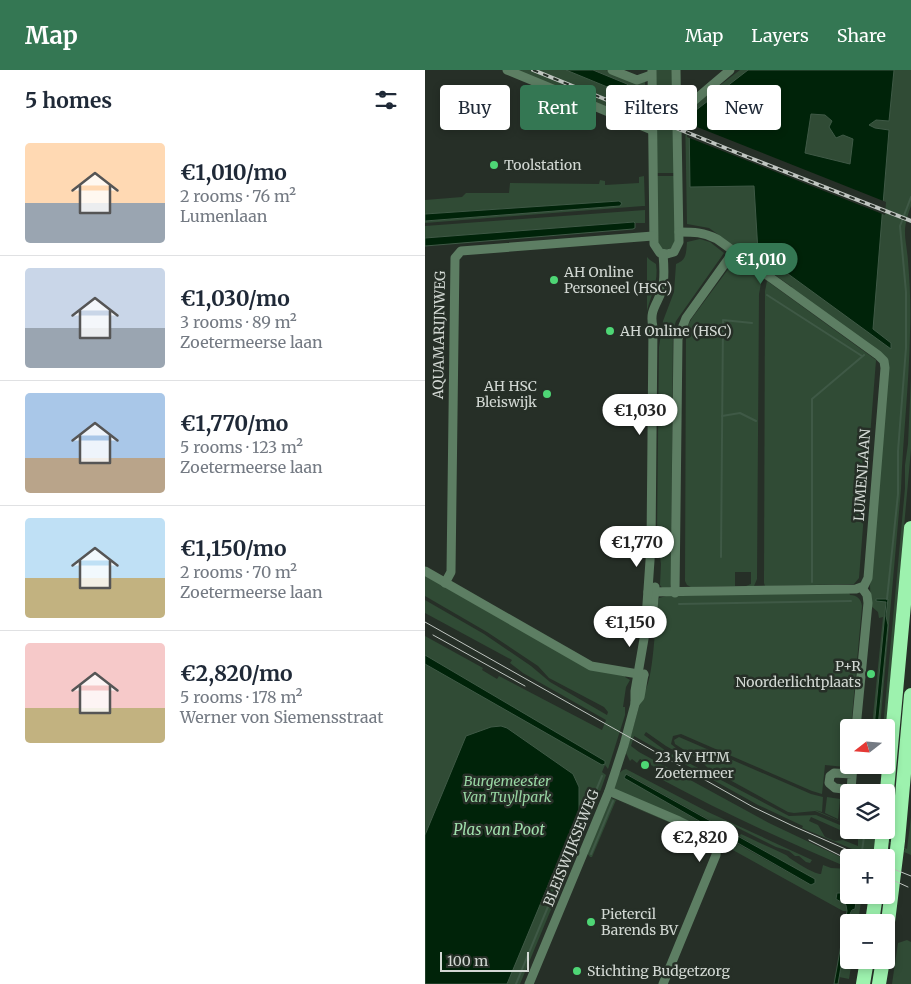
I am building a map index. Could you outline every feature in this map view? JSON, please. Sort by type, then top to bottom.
[{"type":"highway","points":[[888,784],[911,528]]},
{"type":"highway","points":[[889,914],[898,841],[911,695]]},
{"type":"highway","points":[[863,984],[866,969]]},
{"type":"highway","points":[[881,984],[882,969]]},
{"type":"street","points":[[507,70],[606,111]]},
{"type":"street","points":[[612,70],[637,80],[651,72],[651,85]]},
{"type":"street","points":[[676,70],[677,85]]},
{"type":"street","points":[[697,97],[728,70]]},
{"type":"street","points":[[652,130],[651,207],[653,236],[655,247],[666,254],[675,251],[678,246],[677,130]]},
{"type":"street","name":"LUMENLAAN","points":[[679,232],[709,234],[884,361],[885,368],[868,578],[862,588]]},
{"type":"street","name":"AQUAMARIJNWEG","points":[[445,583],[451,572],[455,258],[461,251],[653,236]]},
{"type":"street","points":[[675,593],[678,339],[686,318],[734,251]]},
{"type":"street","name":"BLEISWIJKSEWEG","points":[[529,984],[609,792],[631,720],[635,704],[634,696],[641,674],[651,592],[653,327],[651,317],[663,282],[666,254]]},
{"type":"street","points":[[425,571],[591,666],[641,674]]},
{"type":"street","points":[[651,592],[862,588],[867,596],[868,603],[857,719]]},
{"type":"street","points":[[852,770],[851,790],[833,788],[829,780],[831,775],[852,770]]},
{"type":"street","points":[[609,792],[679,821],[711,837],[717,844],[716,855],[663,984]]},
{"type":"green space","points":[[514,70],[566,70],[606,86],[606,107],[596,103],[596,85],[551,85]]},
{"type":"green space","points":[[593,70],[606,70],[631,80],[645,80],[645,85],[628,85]]},
{"type":"green space","points":[[655,70],[673,70],[673,85],[655,85]]},
{"type":"green space","points":[[740,70],[911,70],[911,206],[906,222],[905,234],[910,297],[909,352],[901,489],[881,719],[879,719],[888,625],[886,616],[888,599],[876,601],[886,602],[875,719],[873,719],[883,617],[879,618],[878,612],[871,606],[870,586],[888,368],[792,287],[709,228],[687,224],[685,130],[697,130],[697,103],[707,95],[707,130],[781,130],[781,85],[720,85]]},
{"type":"green space","points":[[654,130],[675,130],[676,173],[654,173]]},
{"type":"green space","points":[[644,176],[645,206],[425,223],[425,221],[620,206],[619,201],[425,214],[425,200],[462,197],[466,193],[509,193],[510,183],[599,184],[600,180],[605,181],[605,185],[639,183],[639,177]]},
{"type":"green space","points":[[654,176],[676,176],[676,243],[667,249],[657,246]]},
{"type":"green space","points":[[645,210],[645,223],[633,222],[425,238],[425,226]]},
{"type":"green space","points":[[700,239],[710,242],[724,253],[676,321],[673,330],[671,584],[670,587],[663,589],[660,585],[661,564],[657,534],[659,347],[663,321],[674,292],[676,264],[684,258],[687,242]]},
{"type":"green space","points":[[647,257],[656,264],[657,270],[656,282],[647,311]]},
{"type":"green space","points":[[735,260],[762,278],[759,294],[757,579],[754,586],[746,586],[751,584],[751,572],[735,572],[735,586],[691,587],[685,581],[686,329]]},
{"type":"green space","points":[[767,281],[876,360],[859,578],[854,584],[765,586],[764,583],[765,291]]},
{"type":"green space","points":[[911,377],[911,449],[887,719],[884,719],[905,488],[905,465],[908,444]]},
{"type":"green space","name":"Burgemeester Van Tuyllpark","points":[[425,574],[582,665],[626,675],[625,677],[630,680],[626,687],[623,707],[625,707],[625,715],[608,769],[605,765],[602,772],[606,775],[601,789],[520,984],[425,984],[425,636],[483,668],[482,670],[497,679],[499,676],[602,730],[606,720],[523,673],[510,663],[512,660],[425,613],[425,600],[484,634],[531,666],[550,682],[607,715],[608,712],[604,707],[549,678],[538,666],[487,632],[425,596]]},
{"type":"green space","points":[[849,592],[850,595],[855,596],[861,601],[852,719],[840,719],[840,766],[825,765],[822,794],[681,734],[673,736],[671,744],[691,760],[646,732],[644,735],[666,751],[789,816],[816,815],[840,825],[840,830],[811,817],[809,821],[818,825],[825,837],[835,841],[843,840],[858,846],[858,839],[876,839],[875,849],[852,849],[802,828],[803,826],[758,805],[634,736],[631,746],[639,752],[769,823],[840,857],[840,864],[752,825],[681,790],[657,777],[660,770],[640,759],[637,763],[632,759],[630,761],[626,753],[652,664],[659,598],[666,596]]},
{"type":"green space","points":[[679,737],[811,794],[823,797],[822,812],[815,810],[840,821],[815,811],[788,812],[708,768],[701,761],[675,744],[674,740]]},
{"type":"green space","points":[[626,769],[708,812],[812,860],[810,863],[806,862],[789,851],[776,847],[732,825],[728,830],[627,774],[624,777],[725,837],[723,844],[719,844],[616,791],[614,788],[618,776]]},
{"type":"green space","points":[[827,797],[840,799],[838,819],[825,813]]},
{"type":"green space","points":[[611,798],[616,800],[592,857],[587,853]]},
{"type":"green space","points":[[616,800],[676,824],[676,825]]},
{"type":"green space","points":[[911,817],[911,855],[904,852],[905,849],[881,839],[907,849]]},
{"type":"green space","points":[[741,834],[786,855],[801,866],[818,874],[821,874],[823,865],[840,868],[840,899],[836,897],[836,899],[840,901],[840,904],[846,905],[847,911],[843,911],[731,849],[729,847],[734,842],[811,885],[815,881],[739,836]]},
{"type":"green space","points":[[848,904],[861,904],[859,914],[850,914],[855,908]]},
{"type":"green space","points":[[907,940],[911,942],[911,984],[892,984],[898,943]]},
{"type":"green space","points":[[840,969],[851,969],[849,979],[839,977]]},
{"type":"water","points":[[566,70],[593,70],[628,85],[606,86]]},
{"type":"water","points":[[748,70],[894,70],[889,121],[876,120],[869,125],[889,130],[873,329],[891,343],[891,349],[758,252],[754,186],[690,187],[689,130],[697,130],[697,109],[707,102],[707,130],[781,130],[781,85],[729,85]],"holes":[[[811,114],[825,115],[832,121],[829,127],[836,138],[843,135],[853,139],[850,164],[805,153]]]},
{"type":"water","points":[[619,201],[622,203],[620,206],[425,221],[425,214]]},
{"type":"water","points":[[634,222],[635,228],[633,229],[425,246],[425,238]]},
{"type":"water","points":[[876,599],[888,599],[886,616],[888,625],[879,719],[875,719],[886,602],[876,601]]},
{"type":"water","points":[[425,655],[605,761],[605,764],[602,765],[425,664]]},
{"type":"water","name":"Plas van Poot","points":[[501,726],[507,728],[573,774],[579,787],[579,809],[507,984],[425,984],[425,835],[466,736],[491,727]]},
{"type":"water","points":[[626,774],[815,879],[815,883],[811,885],[624,778]]},
{"type":"water","points":[[837,893],[840,893],[840,901],[836,899]]},
{"type":"water","points":[[844,904],[856,904],[855,909],[850,914],[846,914]]},
{"type":"water","points":[[840,950],[841,969],[838,984],[834,984]]},
{"type":"pier","points":[[697,127],[886,202],[885,215],[687,137],[687,130],[697,130]]},
{"type":"waterway","points":[[887,599],[898,494],[898,451],[906,348],[906,292],[900,226],[911,197]]},
{"type":"waterway","points":[[767,295],[862,356]]},
{"type":"waterway","points":[[721,557],[723,320],[752,323]]},
{"type":"waterway","points":[[812,582],[812,399],[864,355]]},
{"type":"waterway","points":[[722,416],[740,413],[756,421]]},
{"type":"waterway","points":[[679,604],[851,601]]},
{"type":"waterway","points":[[516,984],[602,776]]},
{"type":"waterway","points":[[591,854],[613,801]]},
{"type":"waterway","points":[[862,849],[864,839]]},
{"type":"tram line","points":[[425,622],[753,807],[845,849]]},
{"type":"tram line","points":[[433,635],[525,686]]},
{"type":"tram line","points":[[809,840],[840,856]]},
{"type":"tram line","points":[[895,870],[911,876]]},
{"type":"tram line","points":[[895,881],[908,887]]},
{"type":"railway","points":[[533,70],[911,221]]},
{"type":"place","name":"Toolstation","points":[[494,165]]},
{"type":"place","name":"AH Online Personeel (HSC)","points":[[554,280]]},
{"type":"place","name":"AH Online (HSC)","points":[[610,331]]},
{"type":"place","name":"AH HSC Bleiswijk","points":[[547,394]]},
{"type":"place","name":"P+R Noorderlichtplaats","points":[[871,674]]},
{"type":"place","name":"23 kV HTM Zoetermeer","points":[[645,765]]},
{"type":"place","name":"Pietercil Barends BV","points":[[591,922]]},
{"type":"place","name":"Stichting Budgetzorg","points":[[577,971]]}]
